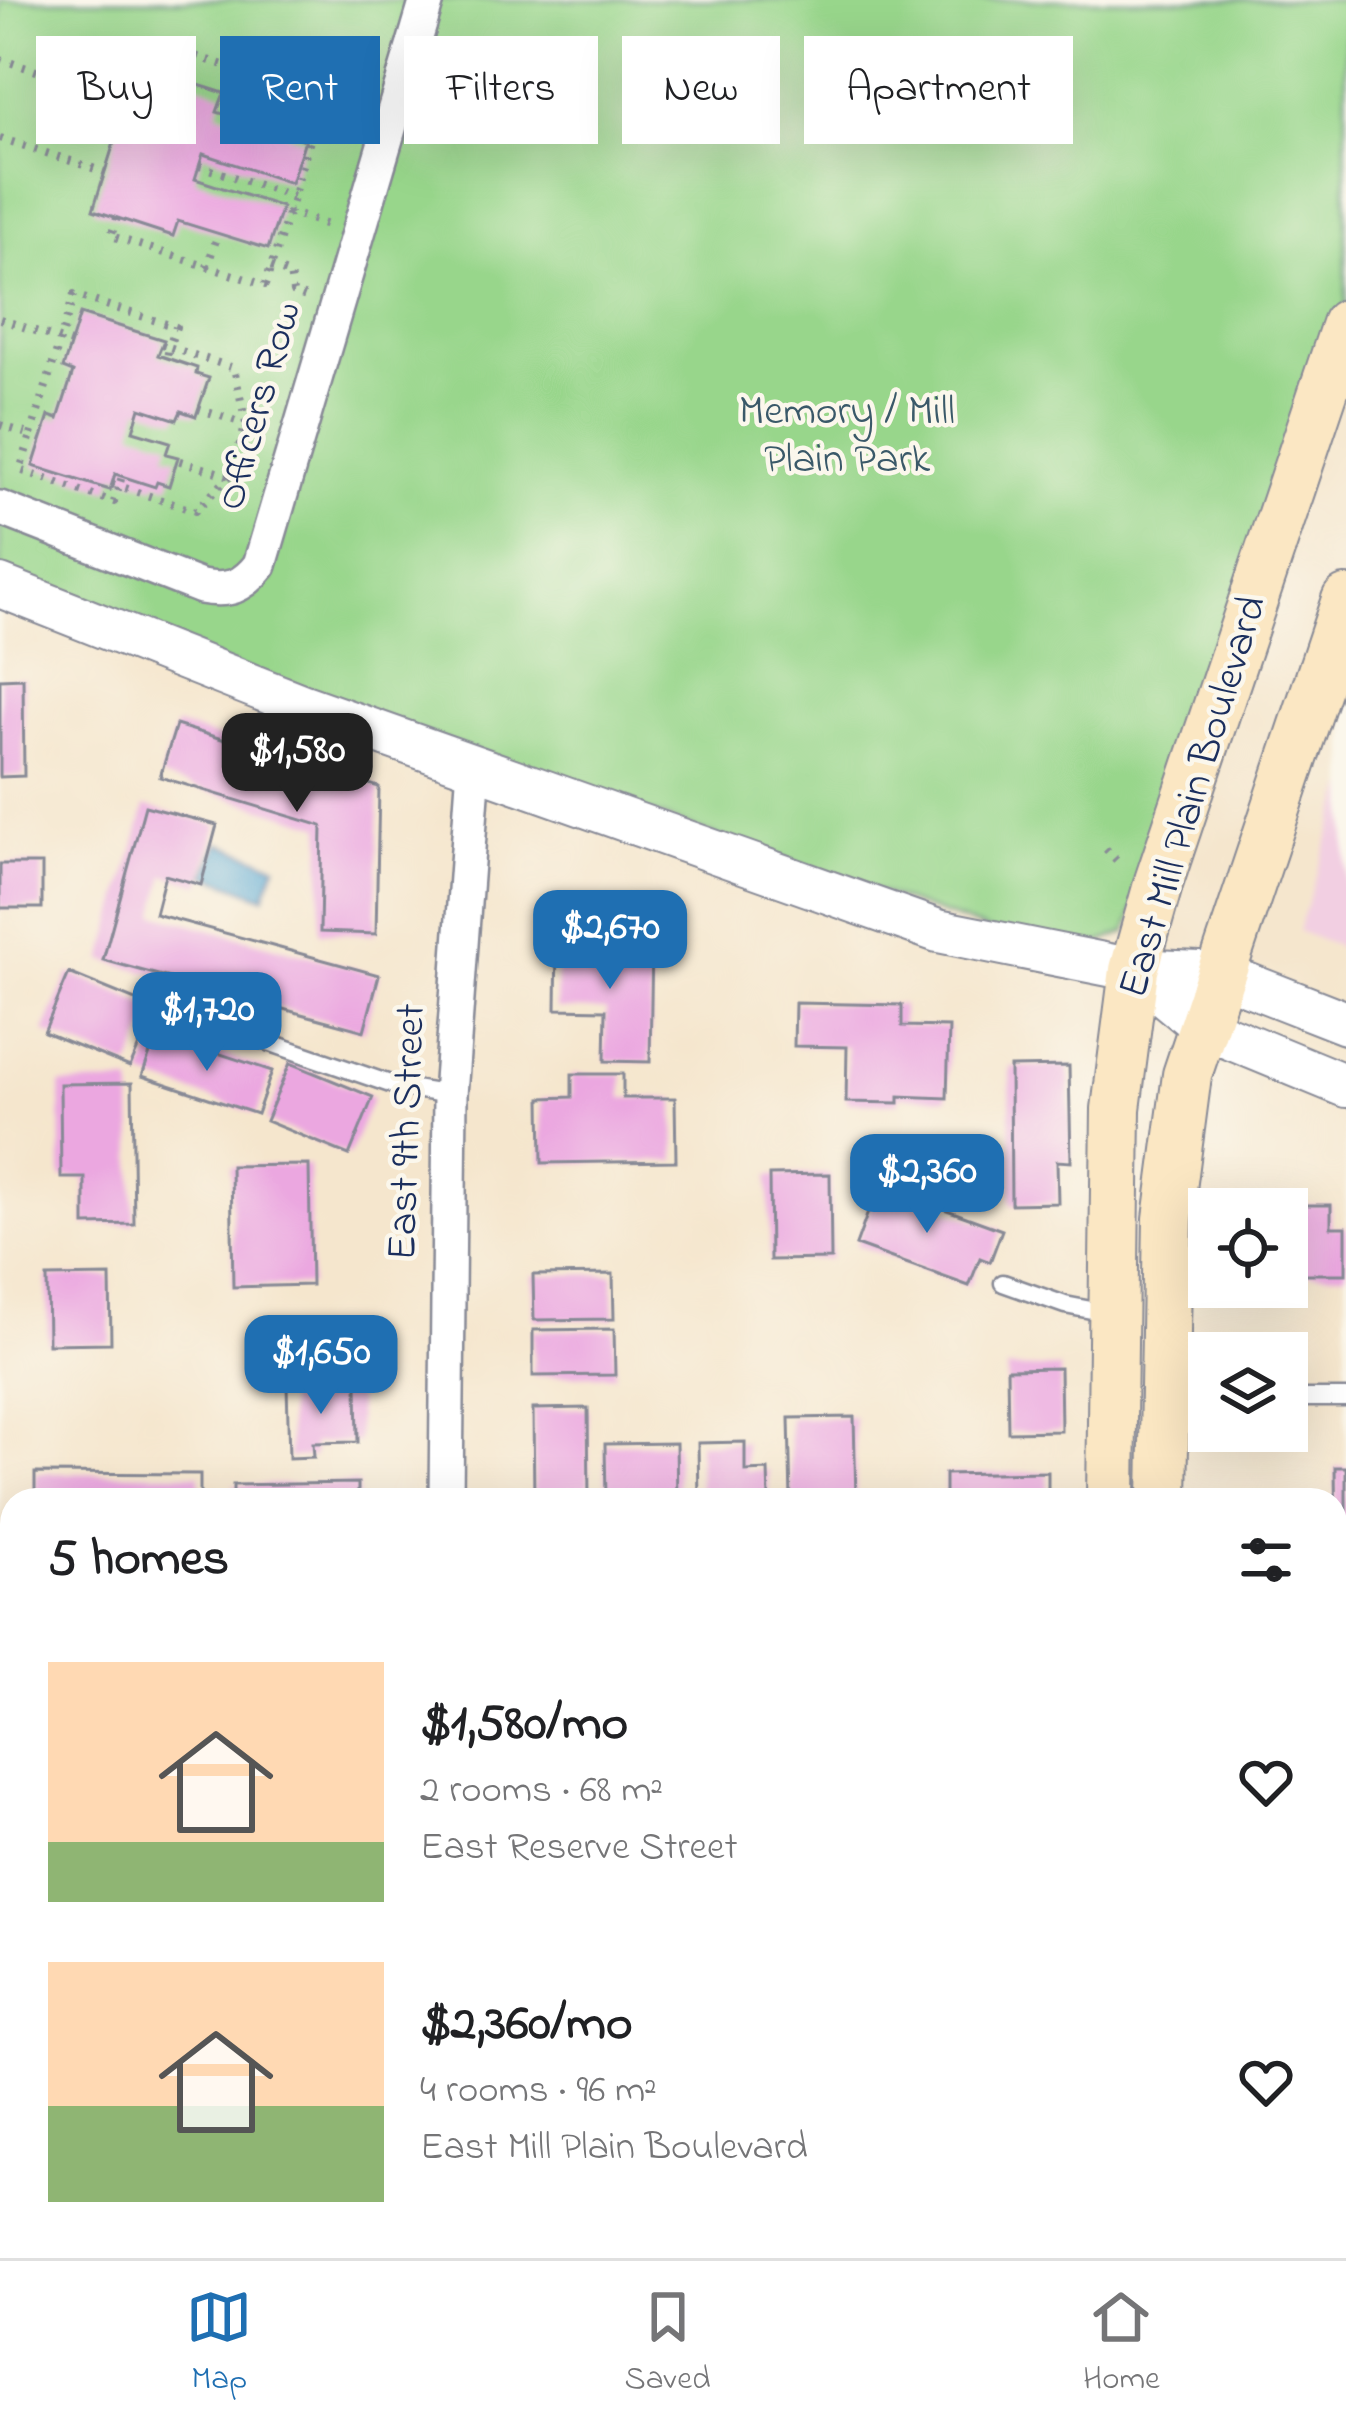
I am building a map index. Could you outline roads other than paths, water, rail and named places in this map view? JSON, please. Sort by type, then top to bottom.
[{"type":"main road","name":"East Mill Plain Boulevard","points":[[1111,1488],[1116,1109],[1134,970],[1159,881],[1346,324]]},
{"type":"main road","name":"East Mill Plain Boulevard","points":[[1166,1488],[1186,1399],[1168,1219],[1187,1075],[1346,600]]},
{"type":"street","name":"Officers Row","points":[[0,508],[201,587],[226,590],[247,582],[260,566],[427,0]]},
{"type":"street","points":[[0,586],[301,705],[938,931],[1134,970],[1222,974],[1346,1023]]},
{"type":"street","name":"East 9th Street","points":[[446,1488],[450,1095],[475,767]]},
{"type":"street","points":[[1134,970],[1203,1027],[1346,1085]]},
{"type":"lane","points":[[184,1012],[396,1086],[450,1095]]},
{"type":"lane","points":[[1003,1283],[1065,1305],[1112,1314]]},
{"type":"lane","points":[[1308,1398],[1346,1398]]},
{"type":"water","points":[[219,843],[276,865],[264,897],[206,875]]},
{"type":"park label","name":"Memory / Mill Plain Park","points":[[847,436]]}]
